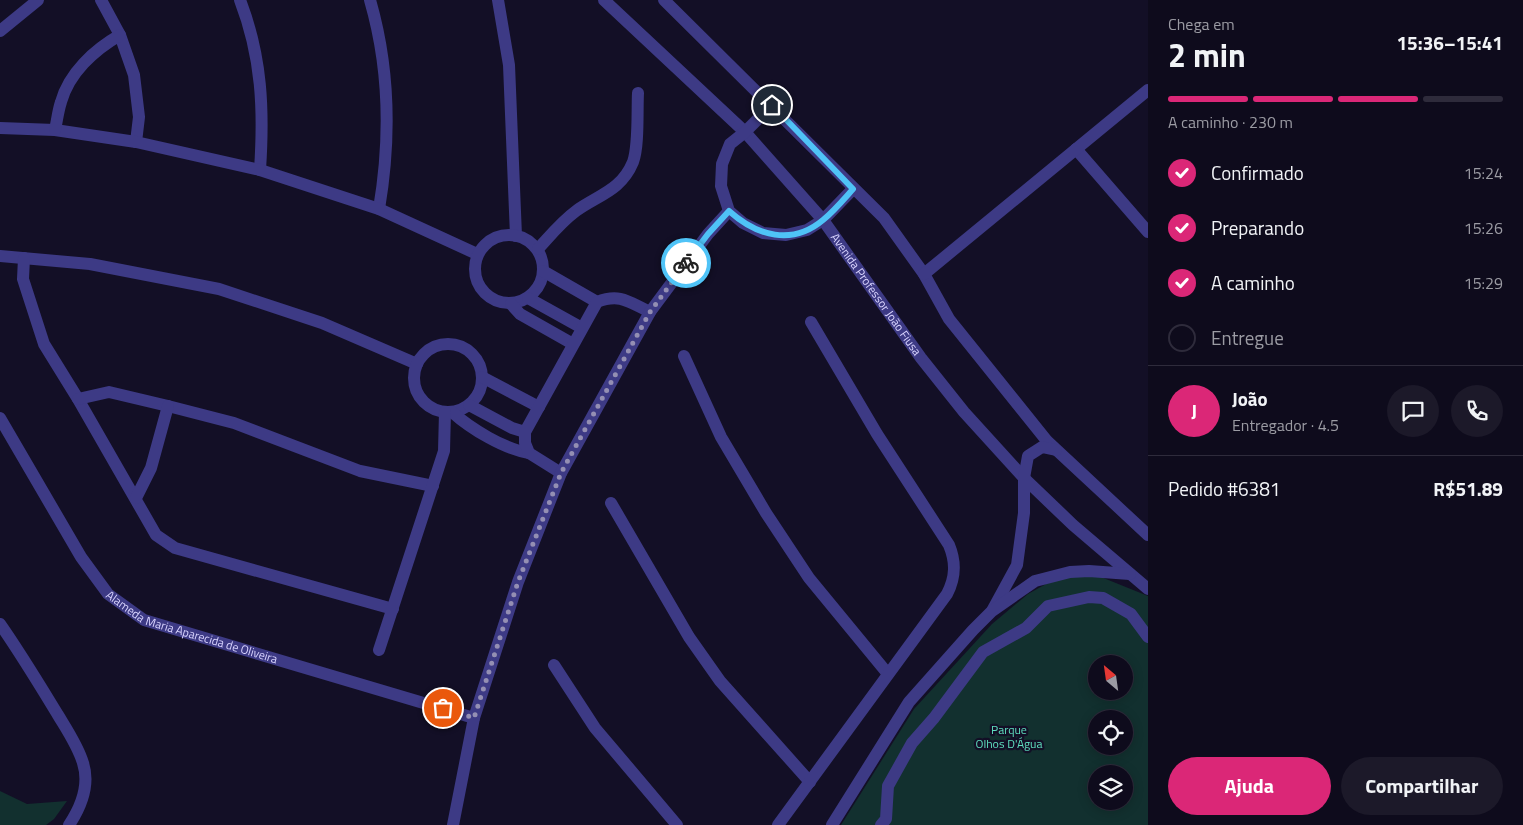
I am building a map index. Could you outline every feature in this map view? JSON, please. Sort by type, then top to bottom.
[{"type":"street","points":[[0,31],[38,0]]},
{"type":"street","points":[[101,0],[120,35],[134,75],[139,117],[136,142]]},
{"type":"street","points":[[240,0],[248,19],[258,60],[263,126],[260,170]]},
{"type":"street","points":[[370,0],[379,31],[388,104],[384,177],[379,209]]},
{"type":"street","points":[[498,0],[509,65],[516,236]]},
{"type":"street","name":"Avenida Professor João Fiusa","points":[[604,0],[745,132],[823,220],[921,358],[964,412],[1024,478],[1047,502],[1148,589]]},
{"type":"street","points":[[664,0],[884,218],[924,274],[949,319],[1047,441],[1148,535]]},
{"type":"street","points":[[56,130],[61,101],[76,71],[101,46],[120,35]]},
{"type":"street","points":[[924,274],[1148,90]]},
{"type":"street","points":[[538,250],[559,225],[576,211],[607,194],[623,180],[633,161],[638,93]]},
{"type":"street","points":[[772,105],[730,144],[722,164],[721,186],[729,211],[743,223],[764,233],[786,235],[807,230],[823,220],[853,189]]},
{"type":"street","points":[[0,128],[56,130],[136,142],[260,170],[379,209],[477,254]]},
{"type":"street","points":[[1076,149],[1146,225]]},
{"type":"street","points":[[453,825],[474,718],[518,582],[561,473],[650,312],[708,234],[729,211]]},
{"type":"street","points":[[506,234],[516,236],[524,238],[538,250],[544,266],[543,271],[540,284],[528,298],[511,304],[493,300],[480,288],[474,272],[477,254],[489,240],[506,234]]},
{"type":"street","points":[[0,256],[90,264],[219,289],[322,322],[417,364]]},
{"type":"street","points":[[24,258],[23,278],[44,344],[78,399],[156,535],[175,548],[392,609]]},
{"type":"street","points":[[543,271],[597,302]]},
{"type":"street","points":[[529,453],[525,432],[597,302],[608,297],[624,299],[650,312]]},
{"type":"street","points":[[528,298],[582,328]]},
{"type":"street","points":[[511,304],[520,314],[574,344]]},
{"type":"street","points":[[778,825],[951,587],[954,572],[949,544],[876,434],[811,322]]},
{"type":"street","points":[[452,344],[466,348],[477,358],[482,371],[482,377],[482,386],[476,398],[465,408],[448,412],[437,411],[425,404],[417,392],[414,378],[417,364],[426,352],[438,345],[452,344]]},
{"type":"street","points":[[684,356],[721,437],[766,513],[808,578],[888,674]]},
{"type":"street","points":[[482,377],[539,407]]},
{"type":"street","points":[[78,399],[109,392],[168,406],[234,423],[360,470],[433,486]]},
{"type":"street","points":[[469,405],[512,428],[525,432]]},
{"type":"street","points":[[136,498],[150,468],[168,406]]},
{"type":"street","points":[[448,412],[464,423],[516,451],[529,453],[561,473]]},
{"type":"street","points":[[379,650],[444,451],[448,412]]},
{"type":"street","name":"Alameda Maria Aparecida de Oliveira","points":[[0,418],[81,557],[108,594],[144,620],[474,718]]},
{"type":"street","points":[[992,611],[1016,565],[1024,513],[1024,478],[1028,456],[1042,447],[1056,450]]},
{"type":"street","points":[[611,503],[694,644],[720,681],[810,782]]},
{"type":"street","points":[[1016,565],[1035,580]]},
{"type":"street","points":[[832,825],[909,702],[992,611],[1035,580],[1070,572],[1089,571],[1130,574]]},
{"type":"street","points":[[881,825],[886,819],[888,786],[912,743],[934,718],[983,652],[1026,628],[1048,606],[1089,597],[1103,598],[1131,614],[1148,637]]},
{"type":"street","points":[[0,624],[26,661],[71,738],[83,764],[85,788],[78,812],[69,825]]},
{"type":"street","points":[[554,665],[595,728],[677,825]]},
{"type":"green space","name":"Parque Olhos D'Água","points":[[1069,576],[1101,577],[1148,596],[1148,825],[841,825],[914,709],[992,624],[1028,594],[1046,584]]},
{"type":"green space","points":[[0,791],[27,804],[67,801],[54,819],[46,825],[0,825]]},
{"type":"way so far","points":[[443,708],[474,718],[518,582],[561,473],[650,312],[686,263]]},
{"type":"route","points":[[686,263],[708,234],[729,211],[743,223],[764,233],[786,235],[807,230],[823,220],[853,189],[772,105]]}]
